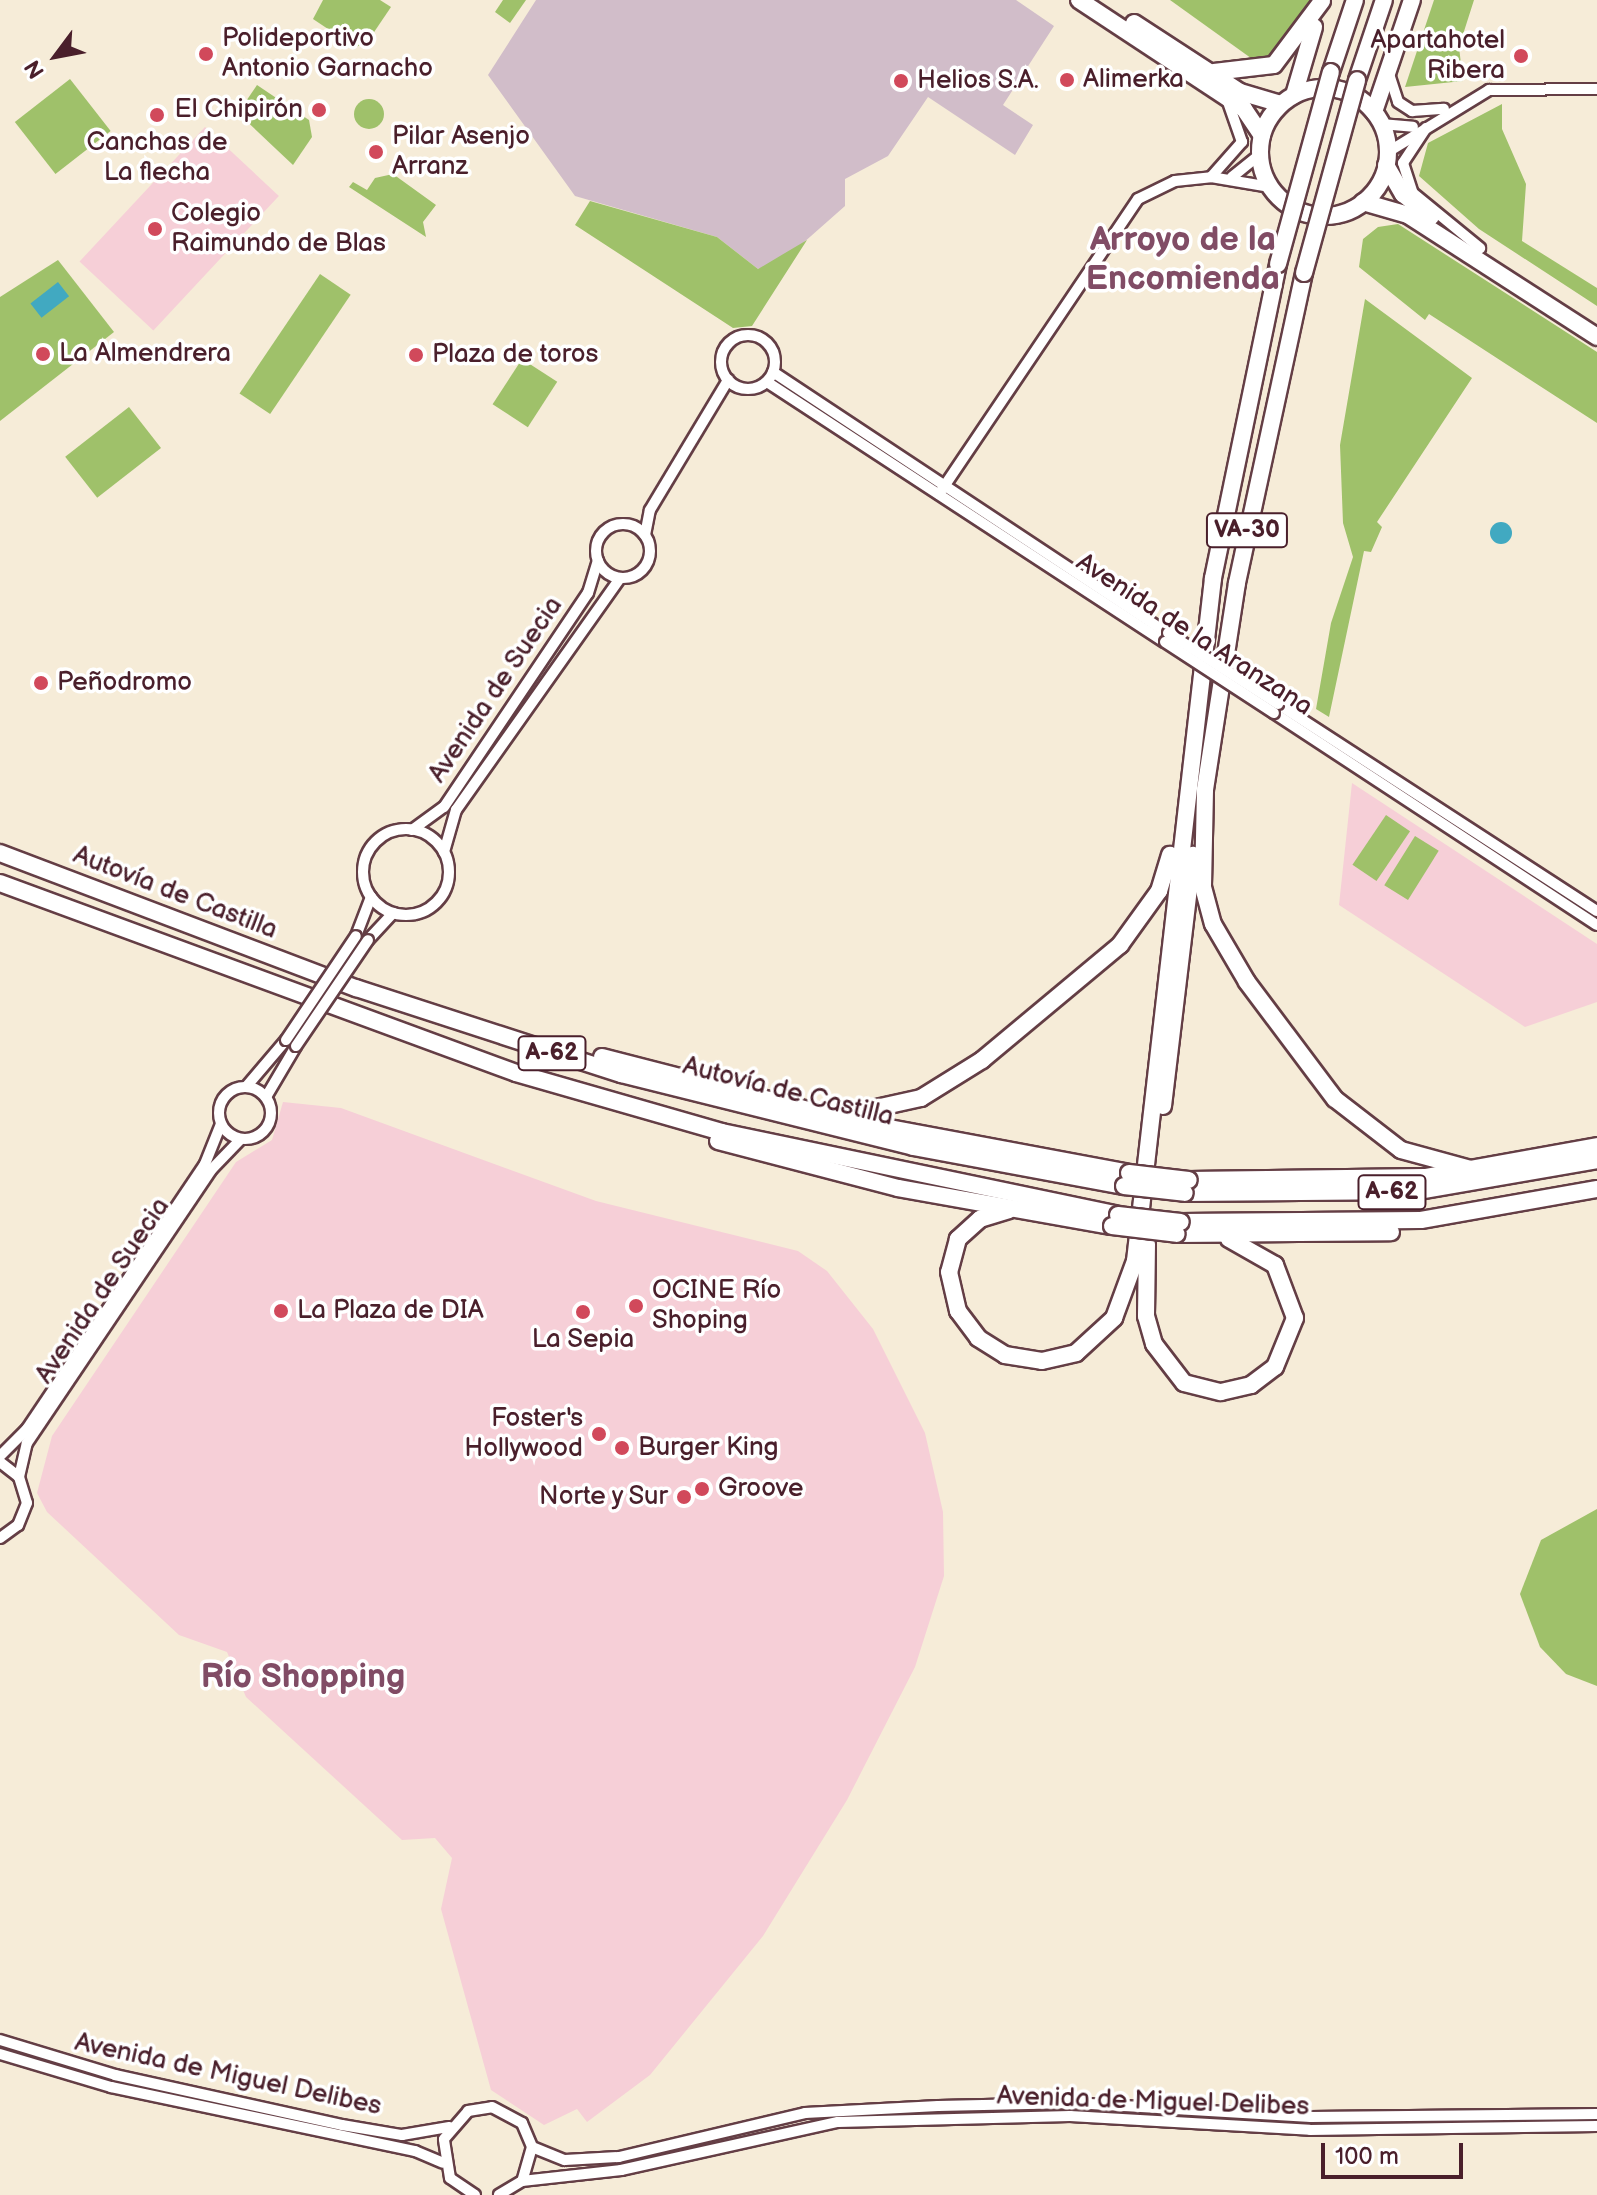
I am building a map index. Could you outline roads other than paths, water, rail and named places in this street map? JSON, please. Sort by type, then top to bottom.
[{"type":"highway","points":[[1079,0],[1225,96],[1262,136]]},
{"type":"highway","points":[[1098,0],[1259,101],[1288,99],[1328,88],[1377,118]]},
{"type":"highway","name":"VA-30","points":[[1188,759],[1229,486],[1278,264],[1331,72],[1355,0]]},
{"type":"highway","name":"VA-30","points":[[1205,790],[1253,493],[1304,273],[1357,80],[1384,0]]},
{"type":"highway","points":[[1412,0],[1391,60],[1377,118],[1387,158],[1418,209],[1597,324]]},
{"type":"highway","points":[[1208,71],[1234,75],[1274,65],[1322,1]]},
{"type":"highway","points":[[1322,1],[1288,99],[1262,136],[1260,154],[1270,187],[1293,207],[1323,216],[1363,202],[1408,215],[1597,337]]},
{"type":"highway","points":[[1363,202],[1387,158]]},
{"type":"highway","points":[[835,1117],[881,1111],[945,1085],[1120,945],[1167,871],[1188,759]]},
{"type":"highway","points":[[1009,1210],[980,1219],[958,1239],[949,1272],[958,1311],[978,1338],[1005,1355],[1042,1361],[1076,1353],[1114,1318],[1135,1261],[1188,759]]},
{"type":"highway","points":[[1205,790],[1205,897],[1247,982],[1354,1118],[1401,1150],[1471,1169]]},
{"type":"highway","points":[[1205,790],[1144,1284],[1146,1316],[1162,1361],[1184,1383],[1221,1392],[1251,1385],[1275,1367],[1295,1318],[1275,1265],[1229,1239]]},
{"type":"highway","name":"Autovía de Castilla","points":[[0,853],[356,988],[734,1106],[1126,1180],[1187,1186],[1418,1191],[1597,1160]]},
{"type":"highway","name":"Autovía de Castilla","points":[[0,883],[516,1073],[782,1146],[1115,1221],[1179,1228],[1350,1225],[1549,1200],[1597,1189]]},
{"type":"highway","points":[[356,988],[835,1117],[1126,1180]]},
{"type":"highway","points":[[516,1073],[733,1146],[1009,1210],[1115,1221]]},
{"type":"highway","points":[[1187,1186],[1344,1182],[1471,1169],[1597,1146]]},
{"type":"highway","points":[[1179,1228],[1229,1239],[1460,1224],[1549,1200]]},
{"type":"street","points":[[1391,60],[1398,102],[1412,111],[1445,112]]},
{"type":"street","points":[[1387,158],[1423,125],[1489,90],[1597,89]]},
{"type":"street","points":[[1211,177],[1242,142],[1225,96]]},
{"type":"street","points":[[1445,112],[1407,148],[1407,180],[1413,193],[1480,248]]},
{"type":"street","points":[[1377,118],[1394,131],[1423,125]]},
{"type":"street","points":[[1232,177],[1260,154]]},
{"type":"street","points":[[942,490],[1125,212],[1158,187],[1211,177],[1232,177],[1270,187]]},
{"type":"street","points":[[650,510],[600,536],[598,561],[620,578],[646,565],[645,535],[650,510],[723,399],[738,387],[770,377],[768,343],[744,335],[723,352],[728,380],[723,399]]},
{"type":"street","name":"Avenida de la Aranzana","points":[[770,377],[1166,637],[1597,911]]},
{"type":"street","points":[[728,380],[738,387]]},
{"type":"street","points":[[628,524],[645,535]]},
{"type":"street","name":"Avenida de Suecia","points":[[412,830],[444,807],[588,593],[598,561]]},
{"type":"street","name":"Avenida de Suecia","points":[[444,852],[456,810],[620,578]]},
{"type":"street","name":"Avenida de la Aranzana","points":[[1276,708],[1597,925]]},
{"type":"street","points":[[412,830],[444,852],[449,874],[443,895],[426,911],[393,913],[371,897],[363,873],[370,850],[388,833],[412,830]]},
{"type":"street","points":[[371,897],[356,936],[291,1043],[266,1097],[267,1128],[240,1140],[221,1124],[223,1098],[246,1087],[291,1043],[368,940],[393,913]]},
{"type":"street","points":[[246,1087],[266,1097]]},
{"type":"street","name":"Avenida de Suecia","points":[[0,1456],[27,1429],[205,1164],[221,1124]]},
{"type":"street","name":"Avenida de Suecia","points":[[19,1477],[27,1443],[212,1169],[240,1140]]},
{"type":"street","points":[[0,1462],[19,1477],[24,1515],[0,1538]]},
{"type":"street","name":"Avenida de Miguel Delibes","points":[[0,2040],[115,2075],[342,2125],[402,2135],[449,2127],[468,2111],[492,2107],[522,2123],[532,2147],[565,2160],[619,2157],[805,2113],[923,2107],[1073,2103],[1326,2118],[1597,2114]]},
{"type":"street","name":"Avenida de Miguel Delibes","points":[[0,2054],[111,2087],[415,2151],[443,2163]]},
{"type":"street","name":"Avenida de Miguel Delibes","points":[[522,2181],[621,2170],[838,2122],[1070,2116],[1295,2130],[1597,2126]]},
{"type":"street","points":[[449,2127],[443,2163],[450,2178],[475,2195]]},
{"type":"street","points":[[499,2195],[522,2181],[532,2147]]},
{"type":"water","points":[[58,282],[69,296],[42,318],[30,304]]},
{"type":"water","points":[[1501,522],[1509,525],[1512,533],[1509,541],[1501,544],[1493,541],[1490,533],[1493,525]]},
{"type":"place","name":"Polideportivo Antonio Garnacho","points":[[206,54]]},
{"type":"place","name":"Apartahotel Ribera","points":[[1521,56]]},
{"type":"place","name":"Alimerka","points":[[1067,80]]},
{"type":"place","name":"Helios S.A.","points":[[901,81]]},
{"type":"place","name":"El Chipirón","points":[[319,110]]},
{"type":"place","name":"Canchas de La flecha","points":[[157,115]]},
{"type":"place","name":"Pilar Asenjo Arranz","points":[[376,152]]},
{"type":"place","name":"Colegio Raimundo de Blas","points":[[155,229]]},
{"type":"place","name":"La Almendrera","points":[[43,354]]},
{"type":"place","name":"Plaza de toros","points":[[416,355]]},
{"type":"place","name":"Peñodromo","points":[[41,683]]},
{"type":"place","name":"OCINE Río Shoping","points":[[636,1306]]},
{"type":"place","name":"La Plaza de DIA","points":[[281,1311]]},
{"type":"place","name":"La Sepia","points":[[583,1312]]},
{"type":"place","name":"Foster's Hollywood","points":[[599,1434]]},
{"type":"place","name":"Burger King","points":[[622,1448]]},
{"type":"place","name":"Groove","points":[[702,1489]]},
{"type":"place","name":"Norte y Sur","points":[[684,1497]]},
{"type":"district","name":"Arroyo de la Encomienda","points":[[1183,258]]},
{"type":"district","name":"Río Shopping","points":[[303,1677]]}]
